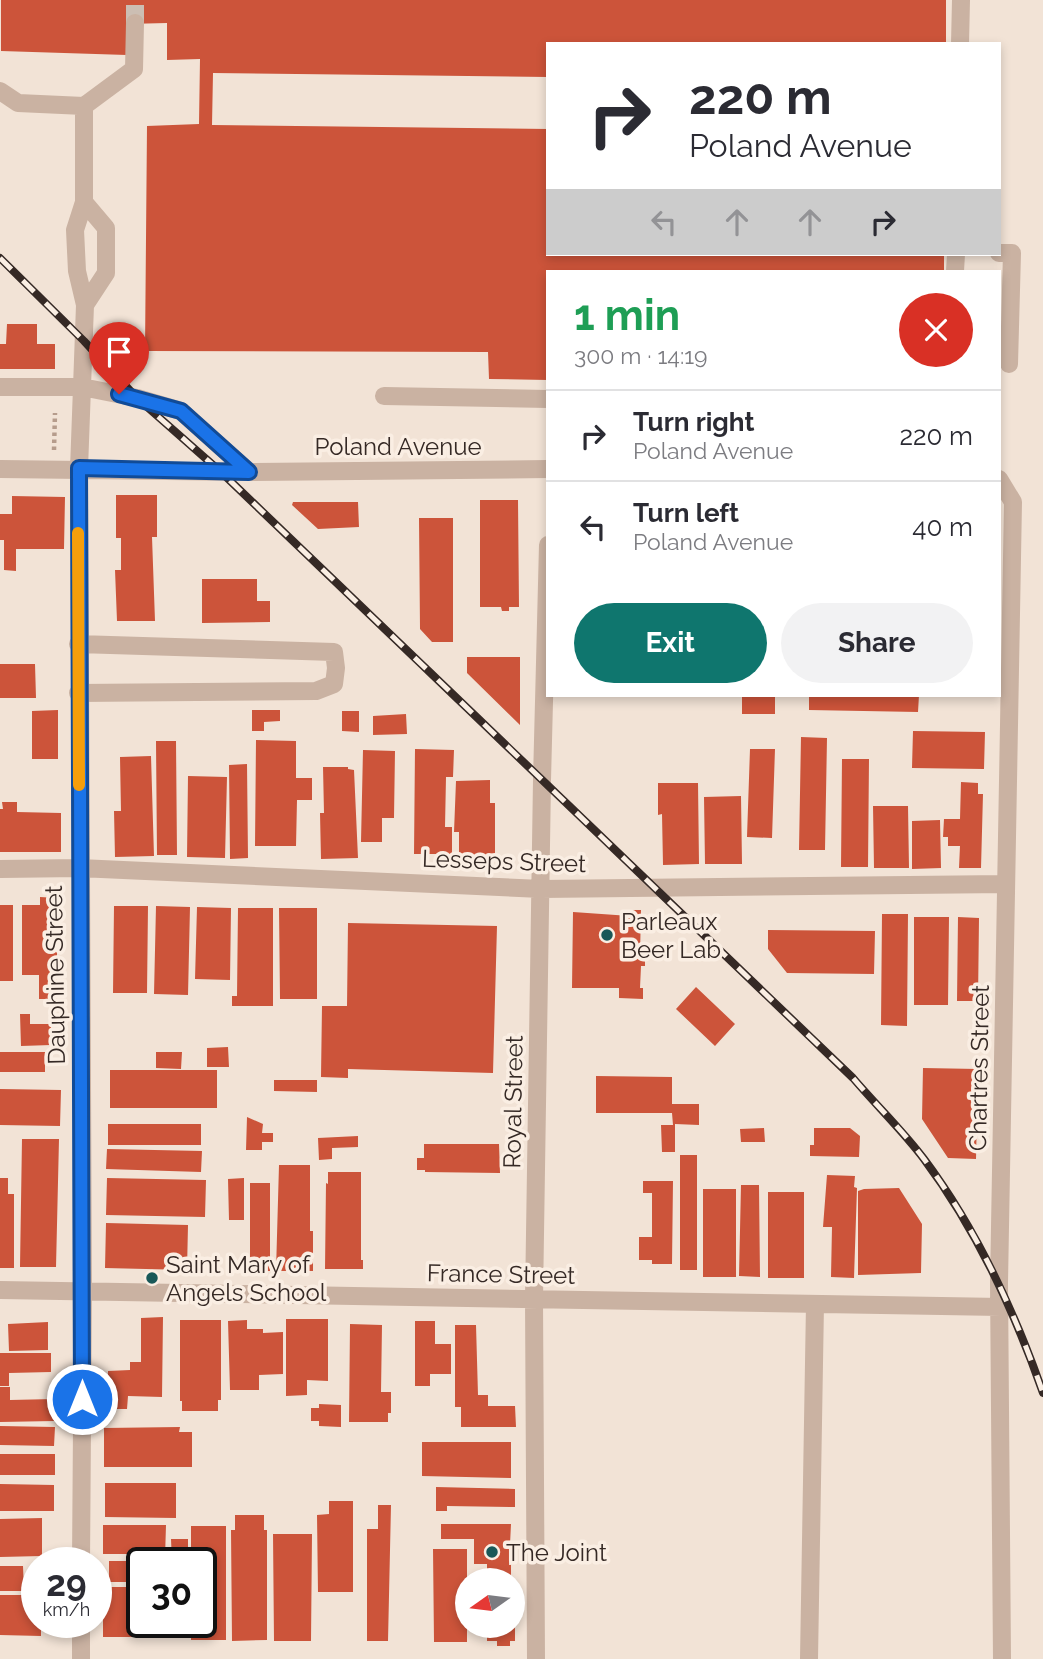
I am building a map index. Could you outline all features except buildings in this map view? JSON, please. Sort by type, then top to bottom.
[{"type":"street","points":[[960,42],[961,0]]},
{"type":"street","points":[[0,92],[18,103],[84,106],[134,69],[135,23]]},
{"type":"street","name":"Dauphine Street","points":[[81,1547],[83,1290],[78,643],[79,468],[85,305],[77,271],[75,230],[84,202],[84,106]]},
{"type":"street","points":[[84,202],[106,228],[106,273],[85,305]]},
{"type":"street","points":[[1001,253],[1012,253],[1009,364]]},
{"type":"street","points":[[0,387],[82,387],[181,411],[249,472]]},
{"type":"street","points":[[384,396],[546,399]]},
{"type":"street","name":"Poland Avenue","points":[[0,469],[249,472],[546,470]]},
{"type":"street","name":"Chartres Street","points":[[1001,481],[1013,502],[999,1270],[1002,1659]]},
{"type":"street","points":[[78,643],[334,652],[336,668],[334,684],[316,691],[78,693]]},
{"type":"street","name":"Royal Street","points":[[536,1659],[534,1299],[546,643]]},
{"type":"street","name":"Lesseps Street","points":[[0,869],[79,868],[541,889],[1006,884]]},
{"type":"street","name":"France Street","points":[[0,1290],[1001,1307]]},
{"type":"street","points":[[809,1659],[815,1304]]},
{"type":"street","points":[[81,1638],[81,1659]]},
{"type":"path","points":[[53,461],[55,413]]},
{"type":"tunnel","points":[[135,0],[135,23]]},
{"type":"railway","points":[[0,258],[137,398],[221,472],[853,1078],[916,1149],[961,1214],[1007,1301],[1043,1393]]},
{"type":"slow traffic","points":[[78,533],[79,785]]},
{"type":"place","name":"Parleaux Beer Lab","points":[[607,935]]},
{"type":"place","name":"Saint Mary of Angels School","points":[[152,1278]]},
{"type":"place","name":"The Joint","points":[[492,1552]]},
{"type":"route","points":[[82,1399],[79,468],[249,472],[181,411],[119,394]]}]
